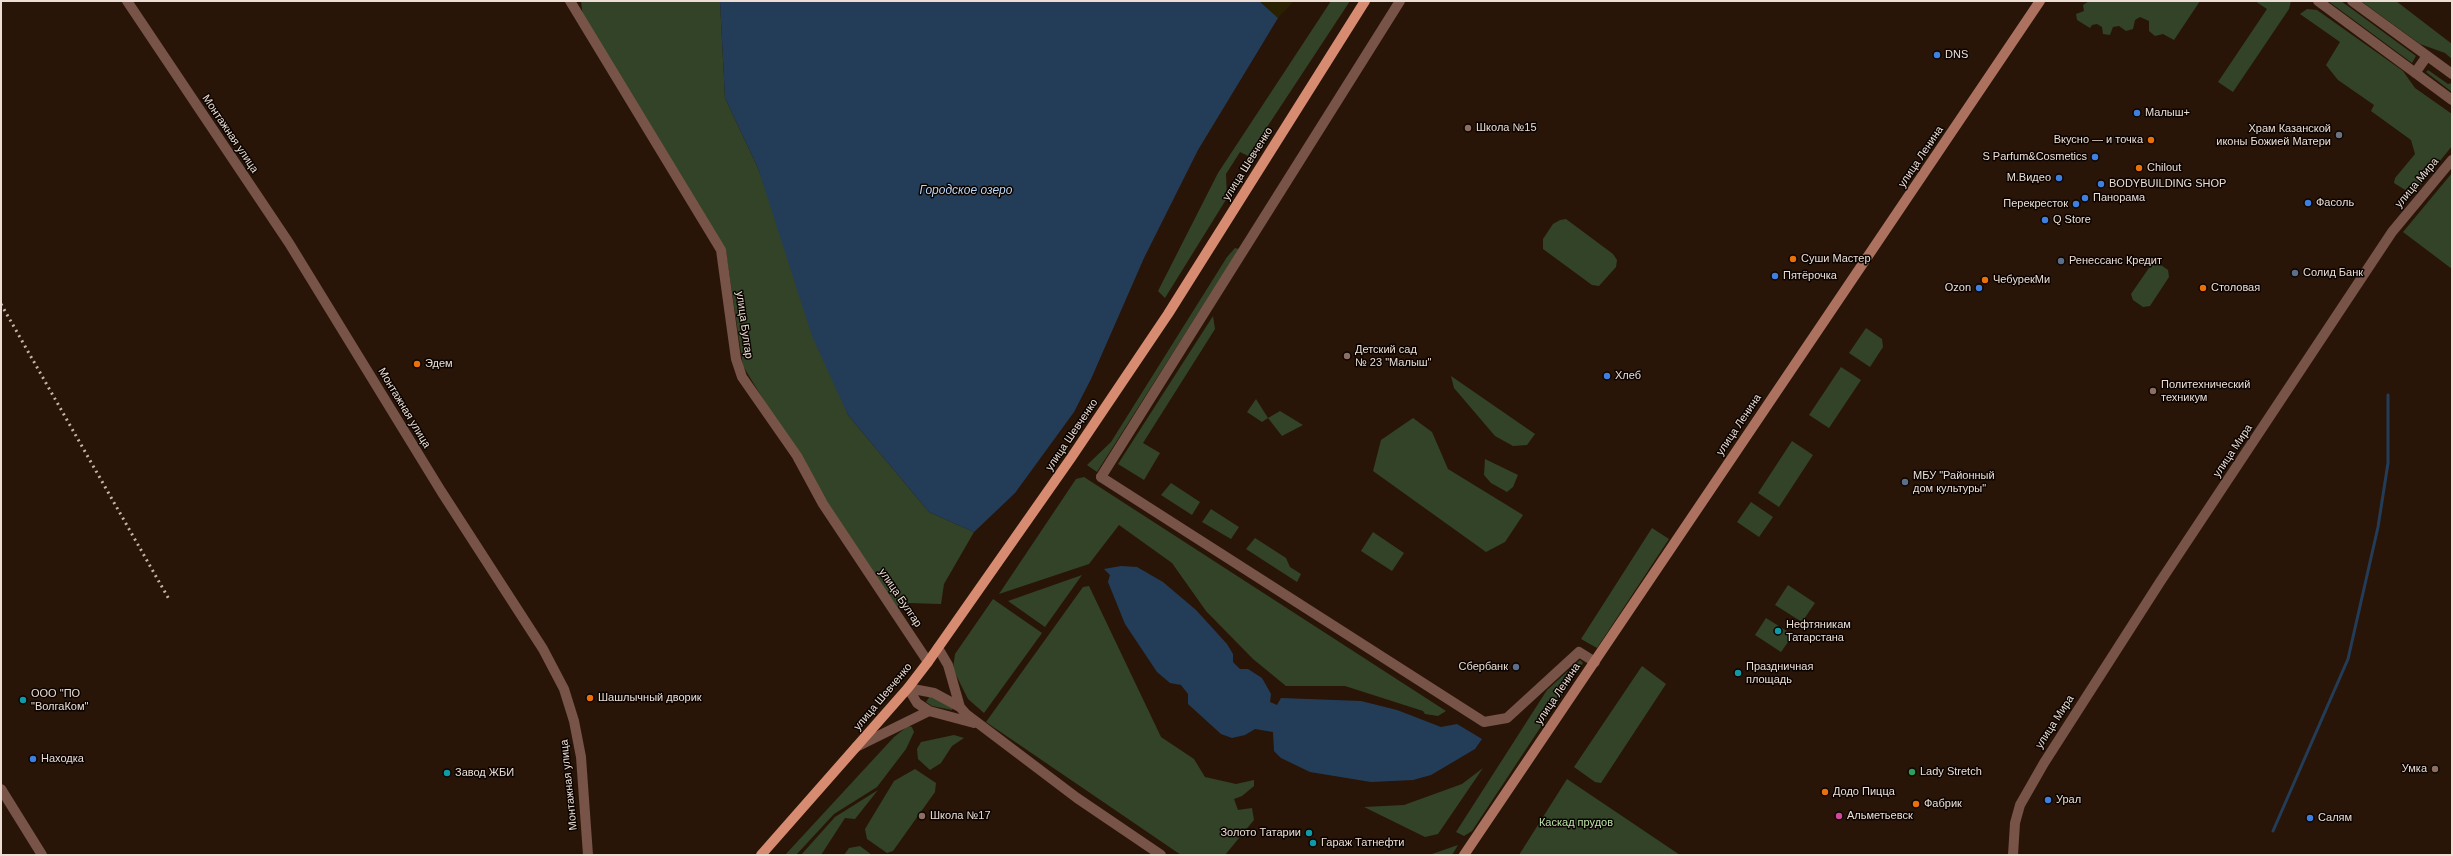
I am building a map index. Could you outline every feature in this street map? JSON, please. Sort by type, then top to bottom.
[{"type":"main road","name":"улица Шевченко","points":[[761,855],[908,688],[938,648],[1071,458],[1168,314],[1365,1]]},
{"type":"main road","name":"улица Ленина","points":[[1464,855],[2037,5],[2044,1]]},
{"type":"street","name":"Монтажная улица","points":[[127,1],[289,243],[441,491],[543,649],[564,689],[574,721],[581,757],[588,855]]},
{"type":"street","name":"улица Булгар","points":[[570,1],[721,250],[736,360],[742,377],[797,456],[823,504],[928,662]]},
{"type":"street","points":[[1400,1],[1100,477],[1484,722],[1507,718],[1579,652],[1595,662]]},
{"type":"street","points":[[2318,1],[2452,100]]},
{"type":"street","points":[[2352,1],[2452,74]]},
{"type":"street","points":[[2415,73],[2427,56]]},
{"type":"street","name":"улица Мира","points":[[2013,855],[2015,823],[2020,805],[2044,762],[2160,582],[2392,232],[2452,160]]},
{"type":"street","points":[[938,648],[948,665],[960,707]]},
{"type":"street","points":[[908,688],[934,693],[960,707],[976,724],[1077,798],[1161,855]]},
{"type":"street","points":[[908,688],[917,703],[929,711],[976,724]]},
{"type":"street","points":[[856,747],[929,711]]},
{"type":"street","points":[[1,789],[42,855]]},
{"type":"green space","points":[[581,1],[720,1],[725,98],[758,168],[848,415],[929,512],[974,532],[944,584],[941,604],[909,603],[899,610],[832,513],[743,366],[726,252],[583,18]]},
{"type":"green space","points":[[1331,1],[1350,1],[1248,156],[1240,152],[1226,174],[1227,198],[1165,298],[1158,291],[1218,173]]},
{"type":"green space","points":[[2089,1],[2200,1],[2174,40],[2163,34],[2155,36],[2149,31],[2149,21],[2140,17],[2135,20],[2133,29],[2126,31],[2119,26],[2113,27],[2110,35],[2103,34],[2102,27],[2097,24],[2092,25],[2090,28],[2077,20],[2076,14],[2084,11],[2083,5]]},
{"type":"green space","points":[[2255,1],[2291,1],[2289,9],[2233,92],[2218,82],[2267,9]]},
{"type":"green space","points":[[2328,1],[2341,1],[2416,56],[2412,63]]},
{"type":"green space","points":[[2361,1],[2396,1],[2452,44],[2452,59],[2445,53],[2420,44]]},
{"type":"green space","points":[[2307,9],[2317,10],[2403,71],[2415,88],[2452,114],[2452,146],[2415,192],[2410,193],[2394,183],[2395,178],[2415,154],[2411,140],[2371,111],[2374,105],[2338,80],[2326,65],[2340,42],[2300,14]]},
{"type":"green space","points":[[2428,70],[2448,84],[2452,83],[2452,92],[2426,72]]},
{"type":"green space","points":[[2452,173],[2452,269],[2403,232]]},
{"type":"green space","points":[[1566,219],[1613,254],[1617,260],[1616,267],[1599,286],[1592,285],[1543,249],[1543,239],[1553,224],[1560,220]]},
{"type":"green space","points":[[1235,248],[1239,249],[1097,472],[1087,465],[1111,442],[1227,257]]},
{"type":"green space","points":[[2158,263],[2168,270],[2169,277],[2150,306],[2143,307],[2133,300],[2131,294],[2151,265]]},
{"type":"green space","points":[[1213,316],[1215,329],[1143,443],[1160,453],[1144,480],[1118,464]]},
{"type":"green space","points":[[1866,328],[1882,339],[1883,347],[1870,367],[1849,353]]},
{"type":"green space","points":[[1841,367],[1861,380],[1829,428],[1809,415]]},
{"type":"green space","points":[[1451,376],[1535,434],[1527,445],[1513,446],[1495,436],[1454,388]]},
{"type":"green space","points":[[1256,399],[1268,418],[1262,422],[1247,412]]},
{"type":"green space","points":[[1280,411],[1303,425],[1282,436],[1268,418]]},
{"type":"green space","points":[[1413,418],[1432,432],[1448,469],[1523,515],[1505,542],[1486,552],[1373,471],[1381,440]]},
{"type":"green space","points":[[1792,441],[1813,455],[1779,507],[1758,493]]},
{"type":"green space","points":[[1485,459],[1518,475],[1513,487],[1507,492],[1491,483],[1484,475]]},
{"type":"green space","points":[[1084,477],[1446,711],[1438,716],[1425,714],[1423,711],[1345,686],[1286,686],[1253,659],[1206,611],[1172,563],[1119,525],[1089,564],[999,594],[1076,479]]},
{"type":"green space","points":[[1171,483],[1200,502],[1192,515],[1161,495]]},
{"type":"green space","points":[[1751,502],[1773,517],[1759,537],[1737,522]]},
{"type":"green space","points":[[1211,509],[1239,527],[1231,539],[1202,522]]},
{"type":"green space","points":[[1652,528],[1669,539],[1597,648],[1581,639]]},
{"type":"green space","points":[[1373,532],[1404,553],[1392,571],[1361,551]]},
{"type":"green space","points":[[1255,538],[1286,558],[1290,567],[1301,574],[1297,582],[1246,549]]},
{"type":"green space","points":[[1082,575],[1045,627],[1008,601]]},
{"type":"green space","points":[[1788,585],[1815,603],[1802,622],[1775,605]]},
{"type":"green space","points":[[1089,586],[1161,737],[1194,759],[1205,777],[1236,784],[1254,780],[1254,786],[1242,796],[1234,799],[1238,810],[1252,808],[1254,820],[1225,855],[1181,855],[986,722],[1083,587]]},
{"type":"green space","points":[[993,599],[1042,633],[984,713],[968,699],[953,669],[955,654]]},
{"type":"green space","points":[[1766,618],[1793,635],[1781,652],[1755,635]]},
{"type":"green space","points":[[1580,660],[1583,663],[1472,831],[1464,836],[1456,832],[1547,690]]},
{"type":"green space","points":[[1642,666],[1666,684],[1601,783],[1595,782],[1574,767]]},
{"type":"green space","points":[[930,696],[953,707],[952,710],[932,706],[926,702]]},
{"type":"green space","points":[[908,726],[912,727],[914,732],[906,749],[877,787],[834,814],[796,855],[785,855],[894,737]]},
{"type":"green space","points":[[954,735],[964,738],[952,746],[941,763],[930,770],[918,759],[917,749],[921,742]]},
{"type":"green space","points":[[1483,768],[1438,834],[1425,837],[1364,807],[1404,805],[1462,784]]},
{"type":"green space","points":[[915,769],[936,783],[935,792],[893,851],[887,853],[867,839],[865,829],[894,781]]},
{"type":"green space","name":"Каскад прудов","points":[[1567,779],[1680,855],[1519,855]]},
{"type":"green space","points":[[878,790],[855,819],[845,818],[821,855],[801,855],[835,817]]},
{"type":"green space","points":[[1458,845],[1452,855],[1431,855],[1432,854]]},
{"type":"green space","points":[[860,846],[872,855],[844,855],[849,848]]},
{"type":"sand","points":[[1259,1],[1294,1],[1278,18]]},
{"type":"water","name":"Городское озеро","points":[[720,1],[1259,1],[1278,18],[1198,150],[1144,258],[1091,379],[1074,412],[1015,493],[974,532],[929,512],[848,415],[812,336],[758,168],[725,98]]},
{"type":"water","points":[[1121,566],[1137,567],[1163,582],[1196,610],[1227,644],[1233,654],[1233,662],[1240,669],[1248,669],[1262,678],[1271,694],[1270,702],[1277,705],[1281,698],[1361,701],[1397,710],[1441,727],[1457,724],[1482,739],[1475,749],[1431,775],[1413,780],[1371,782],[1310,772],[1281,758],[1274,751],[1273,732],[1255,729],[1245,735],[1232,738],[1221,734],[1188,704],[1188,694],[1181,685],[1170,683],[1157,672],[1125,624],[1108,582],[1110,575],[1104,569]]},
{"type":"waterway","points":[[2273,831],[2348,659],[2378,527],[2388,463],[2388,395]]},
{"type":"railway","points":[[1,304],[170,601]]},
{"type":"place","name":"DNS","points":[[1937,55]]},
{"type":"place","name":"Малыш+","points":[[2137,113]]},
{"type":"place","name":"Школа №15","points":[[1468,128]]},
{"type":"place","name":"Храм Казанской иконы Божией Матери","points":[[2339,135]]},
{"type":"place","name":"Вкусно — и точка","points":[[2151,140]]},
{"type":"place","name":"S Parfum&Cosmetics","points":[[2095,157]]},
{"type":"place","name":"Chilout","points":[[2139,168]]},
{"type":"place","name":"М.Видео","points":[[2059,178]]},
{"type":"place","name":"BODYBUILDING SHOP","points":[[2101,184]]},
{"type":"place","name":"Панорама","points":[[2085,198]]},
{"type":"place","name":"Фасоль","points":[[2308,203]]},
{"type":"place","name":"Перекресток","points":[[2076,204]]},
{"type":"place","name":"Q Store","points":[[2045,220]]},
{"type":"place","name":"Суши Мастер","points":[[1793,259]]},
{"type":"place","name":"Ренессанс Кредит","points":[[2061,261]]},
{"type":"place","name":"Солид Банк","points":[[2295,273]]},
{"type":"place","name":"Пятёрочка","points":[[1775,276]]},
{"type":"place","name":"ЧебурекМи","points":[[1985,280]]},
{"type":"place","name":"Ozon","points":[[1979,288]]},
{"type":"place","name":"Столовая","points":[[2203,288]]},
{"type":"place","name":"Детский сад № 23 \"Малыш\"","points":[[1347,356]]},
{"type":"place","name":"Эдем","points":[[417,364]]},
{"type":"place","name":"Хлеб","points":[[1607,376]]},
{"type":"place","name":"Политехнический техникум","points":[[2153,391]]},
{"type":"place","name":"МБУ \"Районный дом культуры\"","points":[[1905,482]]},
{"type":"place","name":"Нефтяникам Татарстана","points":[[1778,631]]},
{"type":"place","name":"Сбербанк","points":[[1516,667]]},
{"type":"place","name":"Праздничная площадь","points":[[1738,673]]},
{"type":"place","name":"Шашлычный дворик","points":[[590,698]]},
{"type":"place","name":"ООО \"ПО \"ВолгаКом\"","points":[[23,700]]},
{"type":"place","name":"Находка","points":[[33,759]]},
{"type":"place","name":"Умка","points":[[2435,769]]},
{"type":"place","name":"Lady Stretch","points":[[1912,772]]},
{"type":"place","name":"Завод ЖБИ","points":[[447,773]]},
{"type":"place","name":"Додо Пицца","points":[[1825,792]]},
{"type":"place","name":"Урал","points":[[2048,800]]},
{"type":"place","name":"Фабрик","points":[[1916,804]]},
{"type":"place","name":"Школа №17","points":[[922,816]]},
{"type":"place","name":"Альметьевск","points":[[1839,816]]},
{"type":"place","name":"Салям","points":[[2310,818]]},
{"type":"place","name":"Золото Татарии","points":[[1309,833]]},
{"type":"place","name":"Гараж Татнефти","points":[[1313,843]]}]
